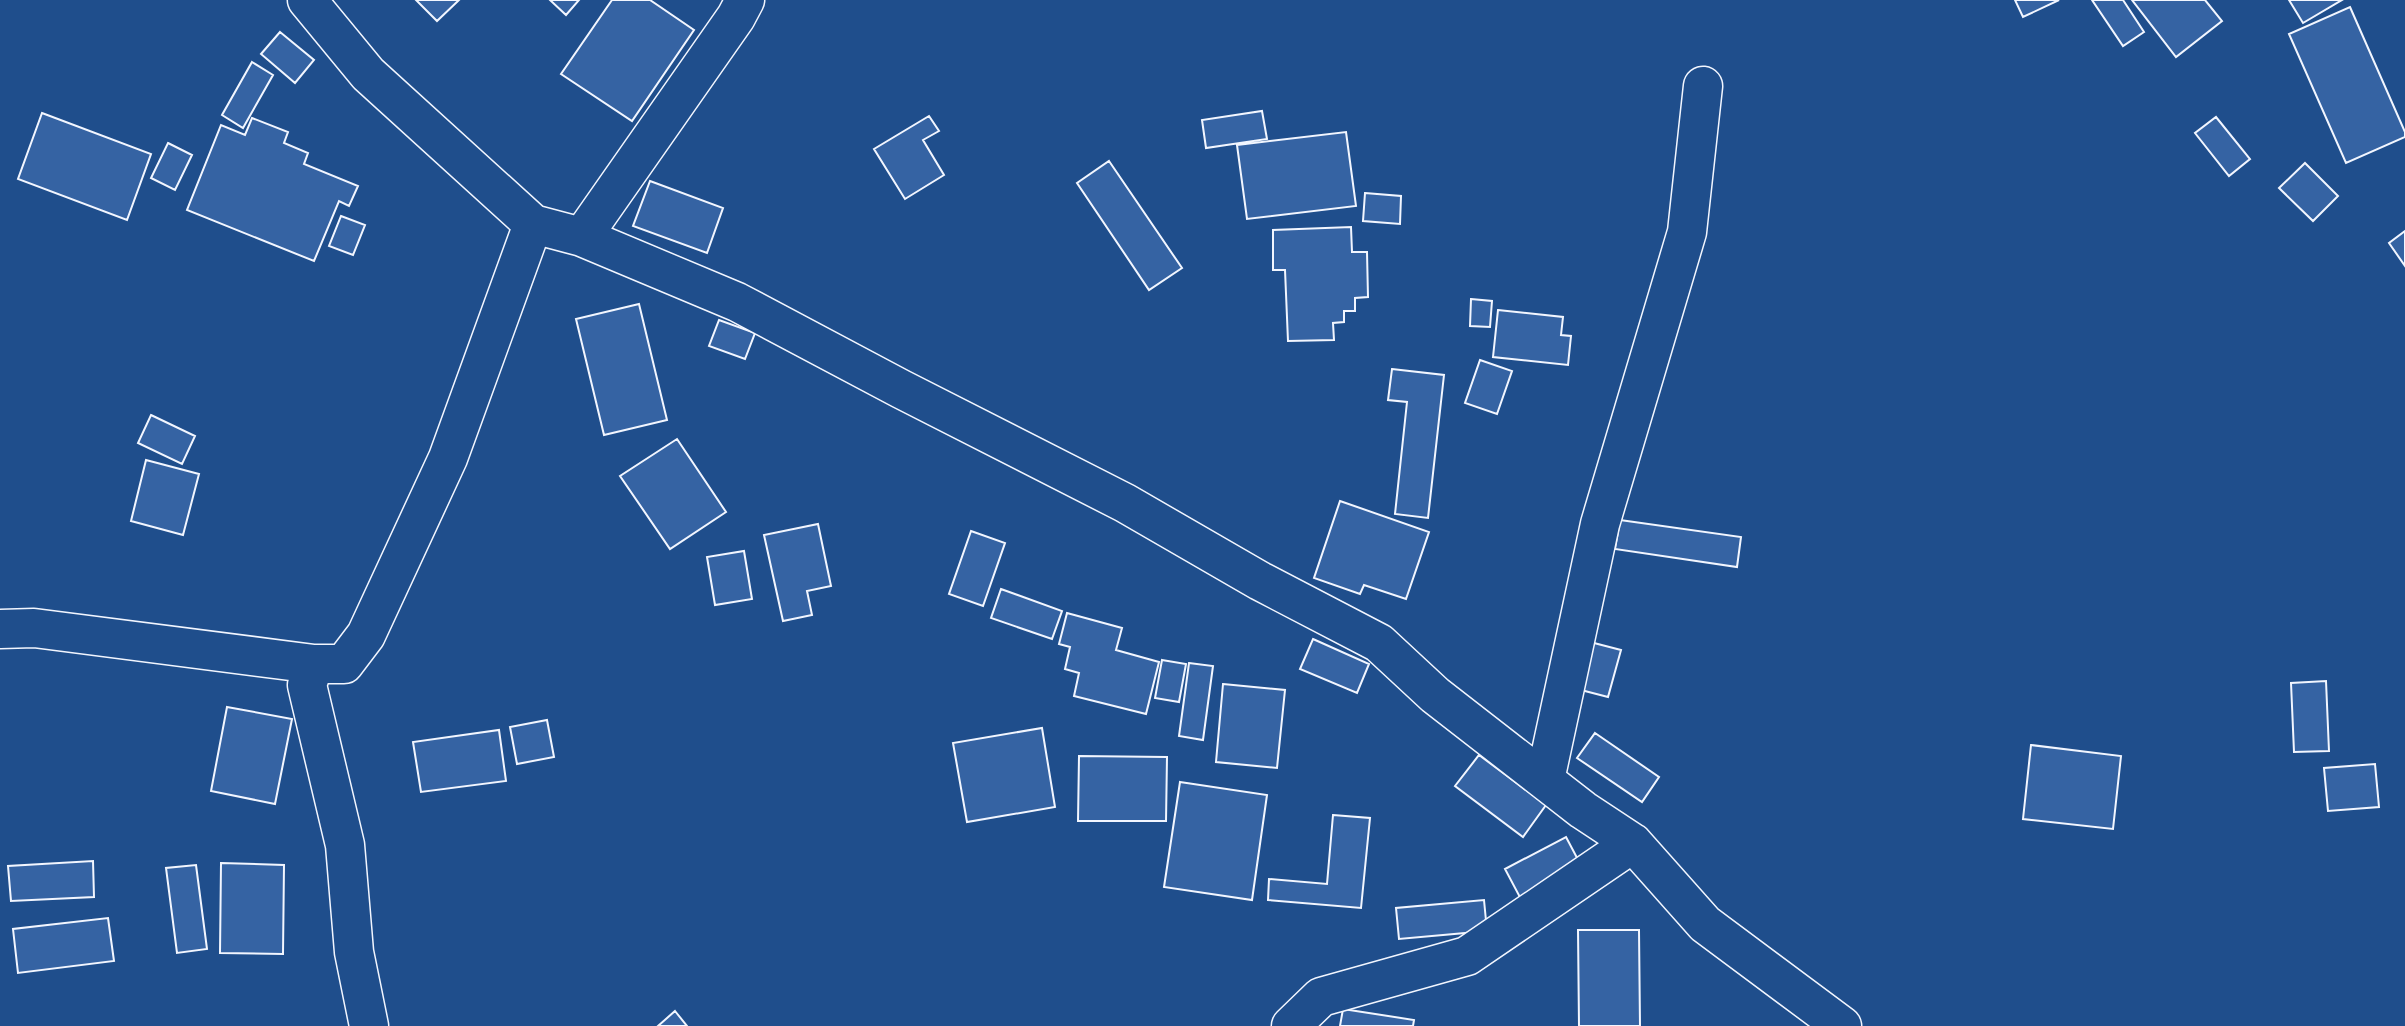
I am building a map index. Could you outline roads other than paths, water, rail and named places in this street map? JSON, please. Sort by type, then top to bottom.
[{"type":"street","points":[[307,0],[368,74],[533,224],[582,237],[737,302],[1125,503],[1260,581],[1379,643],[1435,695],[1583,810],[1633,843],[1705,924],[1842,1026]]},
{"type":"street","points":[[582,237],[746,0]]},
{"type":"street","points":[[1545,780],[1600,524],[1687,232],[1703,86]]},
{"type":"street","points":[[0,629],[34,628],[314,664],[344,664],[366,635],[448,458],[533,224]]},
{"type":"street","points":[[314,664],[307,685],[345,845],[354,952],[369,1026]]},
{"type":"street","points":[[1292,1026],[1321,997],[1467,956],[1633,843]]}]
